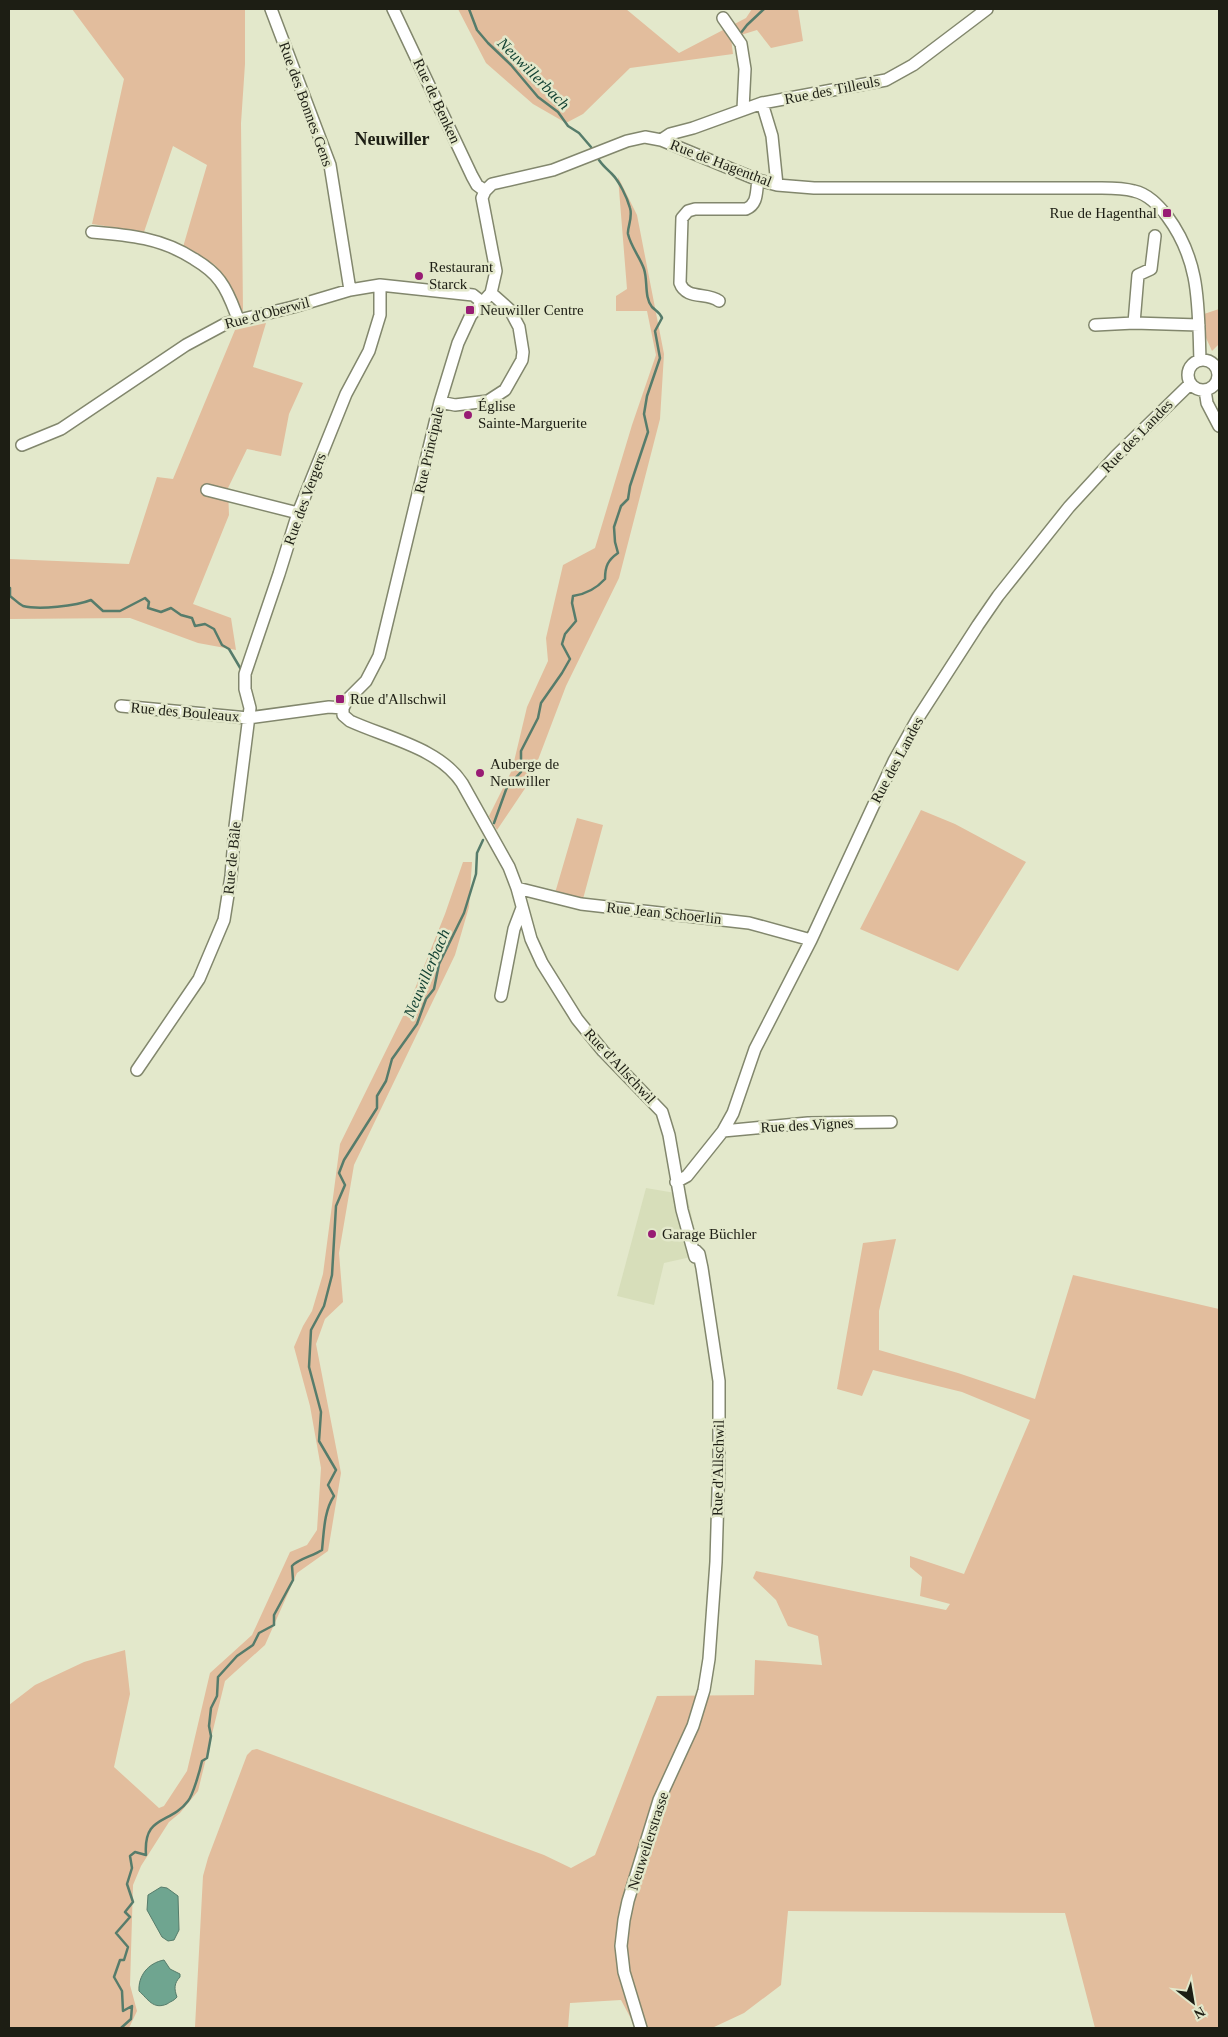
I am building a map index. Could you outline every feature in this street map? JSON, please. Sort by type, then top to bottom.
[{"type":"street","name":"Rue des Bonnes Gens","points":[[271,9],[330,165],[350,290]]},
{"type":"street","name":"Rue de Benken","points":[[393,9],[472,176],[477,185],[485,191]]},
{"type":"street","name":"Rue des Tilleuls","points":[[661,140],[670,134],[693,128],[762,103],[886,80],[912,65],[987,9]]},
{"type":"street","points":[[723,18],[741,44],[745,69],[743,109]]},
{"type":"street","points":[[762,103],[772,136],[777,185]]},
{"type":"street","name":"Rue de Hagenthal","points":[[485,191],[492,184],[569,165],[627,141],[645,137],[661,140],[758,180],[777,185],[814,188],[1091,188],[1134,191],[1143,194],[1158,206],[1173,224],[1183,242],[1194,273],[1200,360]]},
{"type":"street","points":[[719,302],[714,298],[686,292],[682,288],[680,283],[682,218],[688,211],[695,209],[746,209],[751,207],[755,201],[758,180]]},
{"type":"street","name":"Rue Principale","points":[[343,708],[347,700],[366,682],[379,656],[440,402],[458,343],[470,315],[487,297],[496,271],[483,201],[485,191]]},
{"type":"street","points":[[92,232],[153,239],[189,256],[206,267],[220,281],[230,298],[238,319]]},
{"type":"street","points":[[1134,323],[1138,275],[1151,269],[1155,236]]},
{"type":"street","name":"Rue d'Oberwil","points":[[22,445],[61,429],[202,335],[238,319],[293,307],[350,290],[380,285],[487,297]]},
{"type":"street","name":"Rue des Vergers","points":[[248,718],[250,708],[245,689],[245,674],[280,574],[298,512],[346,394],[369,351],[380,316],[380,285]]},
{"type":"street","points":[[440,402],[455,405],[488,401],[505,390],[522,360],[524,352],[518,327],[510,310],[487,297]]},
{"type":"street","points":[[1094,325],[1134,323],[1198,325]]},
{"type":"street","points":[[1200,360],[1217,361],[1218,373],[1216,382],[1210,389],[1196,389],[1190,384],[1188,369],[1195,362],[1200,360]]},
{"type":"street","name":"Rue des Landes","points":[[676,1182],[687,1176],[723,1131],[733,1113],[755,1049],[811,940],[894,761],[918,718],[988,611],[1069,507],[1129,443],[1190,384]]},
{"type":"street","points":[[1205,390],[1207,403],[1219,426]]},
{"type":"street","points":[[207,490],[298,512]]},
{"type":"street","name":"Rue des Bouleaux","points":[[121,706],[248,718]]},
{"type":"street","points":[[248,718],[329,707],[343,708]]},
{"type":"street","name":"Rue d'Allschwil","points":[[343,708],[343,715],[350,721],[427,752],[454,771],[508,867],[517,888],[531,939],[542,963],[577,1019],[604,1051],[662,1112],[669,1134],[676,1182],[695,1250],[696,1262],[703,1278],[719,1381],[720,1459],[716,1562],[709,1659]]},
{"type":"street","name":"Rue de Bâle","points":[[137,1070],[200,979],[224,920],[231,876],[248,718]]},
{"type":"street","name":"Rue Jean Schoerlin","points":[[517,888],[580,904],[749,923],[811,940]]},
{"type":"street","points":[[501,996],[514,929],[522,908]]},
{"type":"street","name":"Rue des Vignes","points":[[723,1131],[808,1123],[891,1122]]},
{"type":"street","name":"Neuweilerstrasse","points":[[641,2028],[624,1972],[622,1946],[624,1920],[659,1800],[696,1717],[704,1690],[709,1659]]},
{"type":"shaded area","points":[[72,9],[245,9],[245,64],[241,123],[243,312],[215,265],[183,247],[207,165],[173,146],[144,232],[92,224],[124,79]]},
{"type":"shaded area","points":[[458,9],[626,9],[679,53],[746,18],[752,9],[798,9],[803,41],[771,48],[757,30],[731,38],[733,54],[630,68],[583,114],[566,123],[533,104],[486,63]]},
{"type":"shaded area","points":[[618,177],[637,215],[664,354],[660,419],[619,578],[566,686],[530,781],[497,830],[489,816],[512,770],[527,707],[548,661],[546,638],[563,565],[595,548],[632,425],[656,355],[647,311],[616,311],[616,296],[627,289]]},
{"type":"shaded area","points":[[1219,309],[1219,344],[1212,351],[1202,329],[1204,314]]},
{"type":"shaded area","points":[[266,323],[253,367],[303,383],[289,414],[281,456],[247,449],[228,488],[229,515],[193,604],[231,618],[236,650],[198,643],[130,618],[9,619],[9,559],[129,564],[157,477],[173,479],[235,330]]},
{"type":"shaded area","points":[[921,810],[955,824],[1026,862],[958,971],[860,929]]},
{"type":"shaded area","points":[[577,818],[603,825],[583,899],[555,893]]},
{"type":"shaded area","points":[[463,862],[472,862],[469,907],[455,955],[354,1165],[339,1253],[343,1302],[325,1319],[316,1344],[341,1473],[328,1551],[297,1573],[265,1645],[225,1681],[198,1791],[180,1813],[169,1822],[141,1866],[133,1885],[130,1985],[137,2011],[129,2028],[9,2028],[9,1705],[35,1685],[84,1662],[125,1650],[130,1694],[114,1767],[159,1808],[164,1806],[187,1771],[210,1673],[252,1635],[290,1552],[307,1545],[317,1530],[321,1468],[310,1406],[294,1347],[312,1311],[323,1274],[340,1144],[408,1006],[445,914]]},
{"type":"shaded area","points":[[646,1188],[687,1195],[700,1255],[664,1263],[654,1305],[617,1296]]},
{"type":"shaded area","points":[[896,1239],[879,1311],[879,1350],[958,1373],[1035,1399],[1073,1275],[1219,1309],[1219,2028],[1095,2028],[1065,1913],[788,1911],[781,1985],[744,2013],[712,2028],[636,2028],[621,2000],[570,2003],[568,2028],[195,2027],[203,1876],[247,1755],[252,1750],[257,1749],[544,1855],[571,1868],[595,1855],[657,1696],[754,1695],[755,1660],[822,1665],[818,1636],[788,1626],[776,1600],[753,1578],[756,1571],[946,1610],[950,1604],[920,1596],[922,1577],[910,1567],[910,1556],[964,1574],[1030,1420],[962,1392],[873,1370],[862,1396],[837,1389],[863,1243]]},
{"type":"shaded area","points":[[161,1887],[167,1888],[178,1896],[179,1930],[174,1940],[168,1941],[162,1937],[147,1910],[148,1895]]},
{"type":"shaded area","points":[[164,1960],[170,1969],[180,1974],[180,1977],[175,1986],[177,1997],[167,2004],[158,2006],[151,2003],[139,1991],[139,1985],[142,1975],[149,1967]]},
{"type":"waterway","name":"Neuwillerbach","points":[[469,9],[477,30],[488,43],[511,65],[538,97],[558,112],[568,126],[579,133],[591,147]]},
{"type":"waterway","points":[[740,34],[764,9]]},
{"type":"waterway","name":"Neuwillerbach","points":[[494,823],[507,787],[521,772],[521,751],[538,718],[541,703],[570,659],[562,644],[565,634],[576,621],[572,603],[573,596],[583,594],[602,583],[605,579],[608,564],[618,553],[614,527],[621,506],[628,499],[630,486],[648,432],[644,414],[647,396],[660,358],[655,331],[662,318],[650,303],[644,269],[628,234],[631,215],[630,208],[625,194],[617,181],[599,160]]},
{"type":"waterway","points":[[9,588],[10,596],[23,606],[38,608],[57,607],[91,600],[103,611],[120,611],[145,598],[149,602],[148,608],[161,612],[171,608],[181,615],[192,618],[195,626],[205,624],[214,629],[222,645],[229,649],[242,671]]},
{"type":"waterway","name":"Neuwillerbach","points":[[121,2028],[131,2019],[132,2006],[123,2011],[122,1991],[114,1977],[120,1960],[124,1960],[128,1947],[116,1933],[130,1917],[125,1912],[133,1902],[127,1884],[132,1868],[130,1856],[135,1852],[146,1855],[146,1842],[153,1826],[181,1809],[190,1798],[202,1761],[207,1758],[211,1736],[209,1726],[211,1708],[217,1696],[218,1677],[237,1656],[253,1645],[259,1633],[274,1625],[274,1615],[293,1580],[292,1566],[298,1561],[322,1550],[326,1515],[334,1496],[328,1485],[336,1470],[319,1441],[321,1412],[309,1367],[311,1330],[324,1306],[332,1275],[336,1206],[345,1185],[339,1173],[344,1160],[377,1108],[377,1096],[386,1081],[392,1059],[417,1024],[426,999],[434,989],[439,964],[464,913],[476,874],[477,853],[483,840]]},
{"type":"place","name":"Rue de Hagenthal","points":[[1167,213]]},
{"type":"place","name":"Restaurant Starck","points":[[419,276]]},
{"type":"place","name":"Neuwiller Centre","points":[[470,310]]},
{"type":"place","name":"Église Sainte-Marguerite","points":[[468,415]]},
{"type":"place","name":"Rue d'Allschwil","points":[[340,699]]},
{"type":"place","name":"Auberge de Neuwiller","points":[[480,773]]},
{"type":"place","name":"Garage Büchler","points":[[652,1234]]},
{"type":"district","name":"Neuwiller","points":[[392,139]]}]
